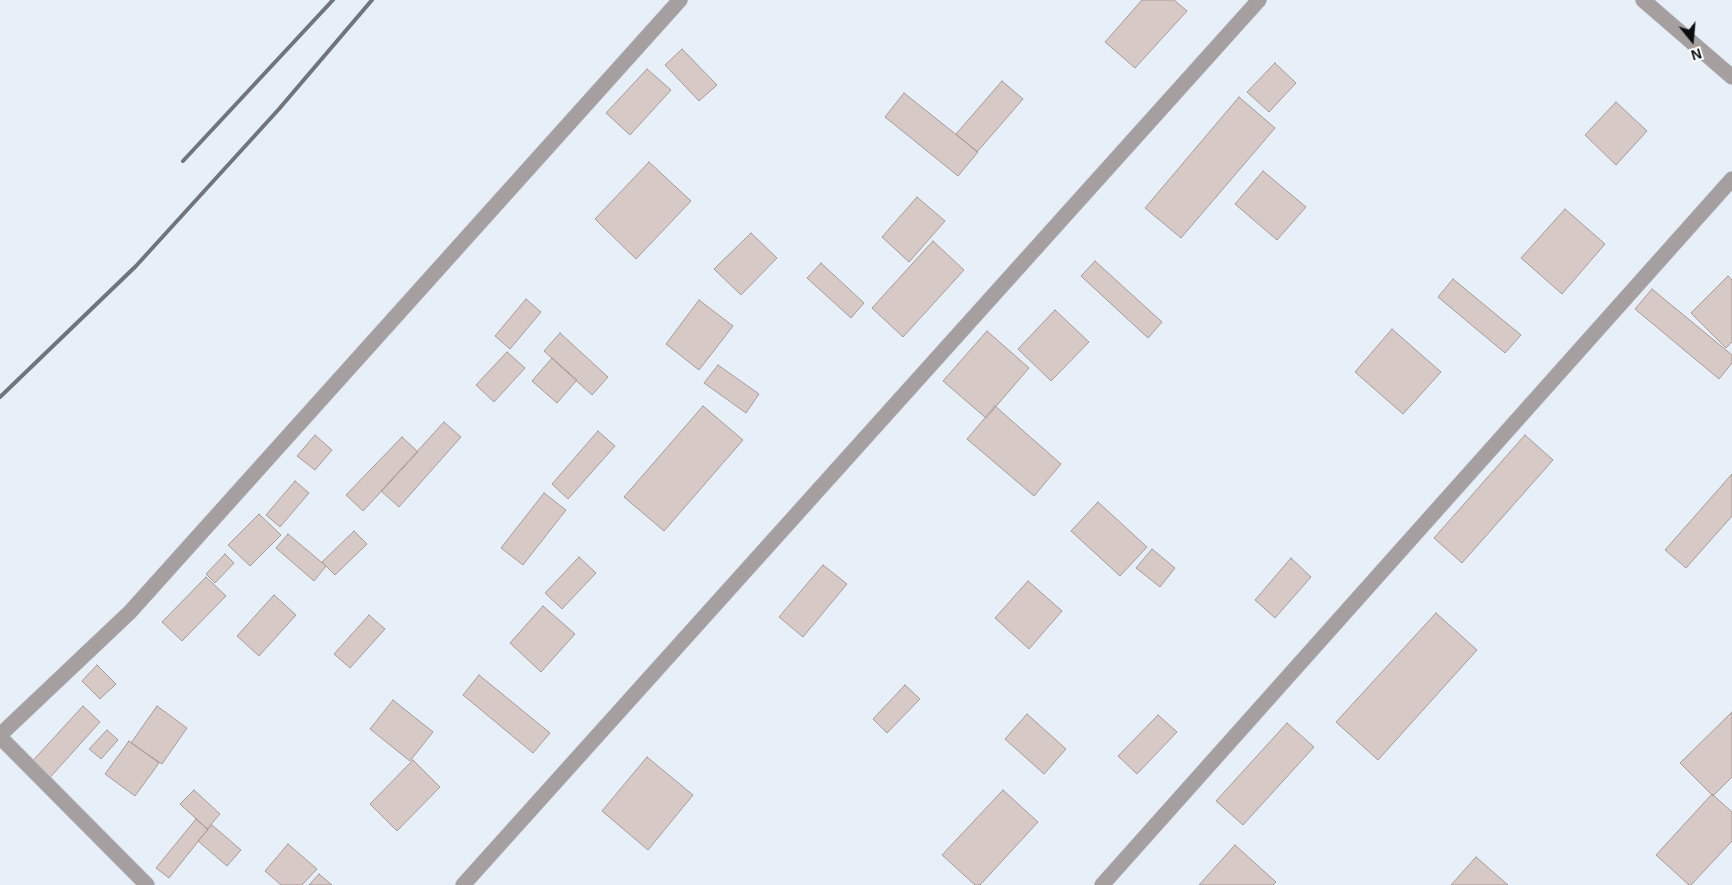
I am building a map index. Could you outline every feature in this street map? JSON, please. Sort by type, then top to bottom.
[{"type":"street","points":[[147,885],[0,736],[130,612],[680,0]]},
{"type":"street","points":[[463,885],[1259,0]]},
{"type":"street","points":[[1643,0],[1732,77]]},
{"type":"street","points":[[1102,885],[1732,179]]},
{"type":"building","points":[[1142,0],[1174,0],[1187,11],[1135,68],[1105,42]]},
{"type":"building","points":[[682,49],[717,85],[699,101],[665,65]]},
{"type":"building","points":[[1275,63],[1296,83],[1269,112],[1247,92]]},
{"type":"building","points":[[647,69],[671,90],[630,135],[606,113]]},
{"type":"building","points":[[1002,81],[1023,99],[977,152],[956,134]]},
{"type":"building","points":[[904,93],[978,152],[958,176],[885,117]]},
{"type":"building","points":[[1239,97],[1275,128],[1181,238],[1145,208]]},
{"type":"building","points":[[1616,102],[1647,131],[1616,165],[1585,135]]},
{"type":"building","points":[[649,162],[691,201],[636,259],[595,219]]},
{"type":"building","points":[[1263,171],[1306,207],[1277,240],[1235,204]]},
{"type":"building","points":[[917,197],[945,221],[909,262],[882,237]]},
{"type":"building","points":[[1565,209],[1605,244],[1562,294],[1521,258]]},
{"type":"building","points":[[751,233],[777,258],[741,295],[714,269]]},
{"type":"building","points":[[933,241],[964,270],[903,337],[872,308]]},
{"type":"building","points":[[1095,261],[1162,322],[1148,338],[1081,276]]},
{"type":"building","points":[[821,263],[864,303],[851,318],[807,278]]},
{"type":"building","points":[[1728,276],[1732,280],[1732,342],[1726,348],[1691,313]]},
{"type":"building","points":[[1453,279],[1521,335],[1505,353],[1438,297]]},
{"type":"building","points":[[1652,289],[1732,355],[1732,363],[1719,379],[1635,309]]},
{"type":"building","points":[[526,299],[541,312],[510,349],[495,336]]},
{"type":"building","points":[[699,300],[733,326],[699,370],[666,344]]},
{"type":"building","points":[[1055,310],[1089,342],[1051,381],[1018,349]]},
{"type":"building","points":[[1392,329],[1441,372],[1403,414],[1355,372]]},
{"type":"building","points":[[987,331],[1029,368],[986,418],[943,381]]},
{"type":"building","points":[[560,333],[608,377],[592,395],[544,351]]},
{"type":"building","points":[[507,352],[525,368],[494,402],[476,385]]},
{"type":"building","points":[[552,358],[577,380],[557,403],[532,381]]},
{"type":"building","points":[[718,365],[759,394],[746,413],[704,383]]},
{"type":"building","points":[[703,406],[743,440],[664,531],[624,497]]},
{"type":"building","points":[[995,406],[1061,464],[1034,496],[967,439]]},
{"type":"building","points":[[444,422],[461,437],[399,507],[381,491]]},
{"type":"building","points":[[598,431],[615,446],[568,499],[552,484]]},
{"type":"building","points":[[315,435],[332,450],[315,470],[297,456]]},
{"type":"building","points":[[1525,435],[1553,460],[1462,563],[1434,538]]},
{"type":"building","points":[[402,437],[418,452],[363,511],[346,495]]},
{"type":"building","points":[[1732,474],[1732,516],[1686,568],[1665,550]]},
{"type":"building","points":[[295,481],[309,493],[280,527],[266,515]]},
{"type":"building","points":[[544,493],[566,510],[523,565],[501,548]]},
{"type":"building","points":[[1098,502],[1147,547],[1120,576],[1071,531]]},
{"type":"building","points":[[259,514],[281,535],[250,566],[228,545]]},
{"type":"building","points":[[354,531],[367,544],[335,575],[322,562]]},
{"type":"building","points":[[288,534],[326,566],[314,581],[276,548]]},
{"type":"building","points":[[1152,549],[1175,568],[1160,587],[1136,568]]},
{"type":"building","points":[[225,554],[234,563],[215,583],[206,574]]},
{"type":"building","points":[[579,557],[596,573],[562,609],[545,593]]},
{"type":"building","points":[[1291,558],[1311,577],[1275,618],[1255,600]]},
{"type":"building","points":[[823,565],[847,584],[803,637],[779,617]]},
{"type":"building","points":[[206,577],[226,596],[182,641],[162,622]]},
{"type":"building","points":[[1028,581],[1062,611],[1029,649],[995,618]]},
{"type":"building","points":[[274,595],[296,615],[259,656],[237,636]]},
{"type":"building","points":[[543,606],[575,634],[541,672],[510,643]]},
{"type":"building","points":[[1436,613],[1477,650],[1378,760],[1336,722]]},
{"type":"building","points":[[369,615],[385,629],[350,668],[334,654]]},
{"type":"building","points":[[97,665],[116,684],[100,699],[82,681]]},
{"type":"building","points":[[479,675],[550,733],[533,753],[463,695]]},
{"type":"building","points":[[905,685],[920,699],[887,733],[873,719]]},
{"type":"building","points":[[393,700],[433,732],[410,761],[370,729]]},
{"type":"building","points":[[83,706],[100,722],[45,783],[27,767]]},
{"type":"building","points":[[157,706],[187,728],[162,764],[131,743]]},
{"type":"building","points":[[1732,712],[1732,777],[1713,796],[1680,763]]},
{"type":"building","points":[[1027,714],[1066,749],[1044,774],[1005,739]]},
{"type":"building","points":[[1158,715],[1177,732],[1137,774],[1118,756]]},
{"type":"building","points":[[1287,723],[1314,747],[1243,825],[1216,801]]},
{"type":"building","points":[[107,730],[118,740],[101,759],[89,749]]},
{"type":"building","points":[[129,741],[159,763],[135,796],[105,774]]},
{"type":"building","points":[[647,757],[693,795],[648,850],[602,811]]},
{"type":"building","points":[[413,760],[440,787],[397,831],[370,804]]},
{"type":"building","points":[[194,790],[220,814],[207,829],[180,804]]},
{"type":"building","points":[[1003,790],[1038,822],[980,885],[975,885],[942,855]]},
{"type":"building","points":[[1712,794],[1732,812],[1732,841],[1689,885],[1656,855]]},
{"type":"building","points":[[196,819],[208,829],[169,878],[156,868]]},
{"type":"building","points":[[212,825],[241,850],[227,866],[198,841]]},
{"type":"building","points":[[288,844],[317,869],[302,885],[281,885],[265,871]]},
{"type":"building","points":[[1235,845],[1276,882],[1273,885],[1199,885]]},
{"type":"building","points":[[1476,857],[1508,885],[1451,885]]},
{"type":"building","points":[[319,874],[332,885],[309,885]]},
{"type":"railway","points":[[183,161],[333,0]]},
{"type":"railway","points":[[0,397],[136,266],[279,109],[372,0]]}]
